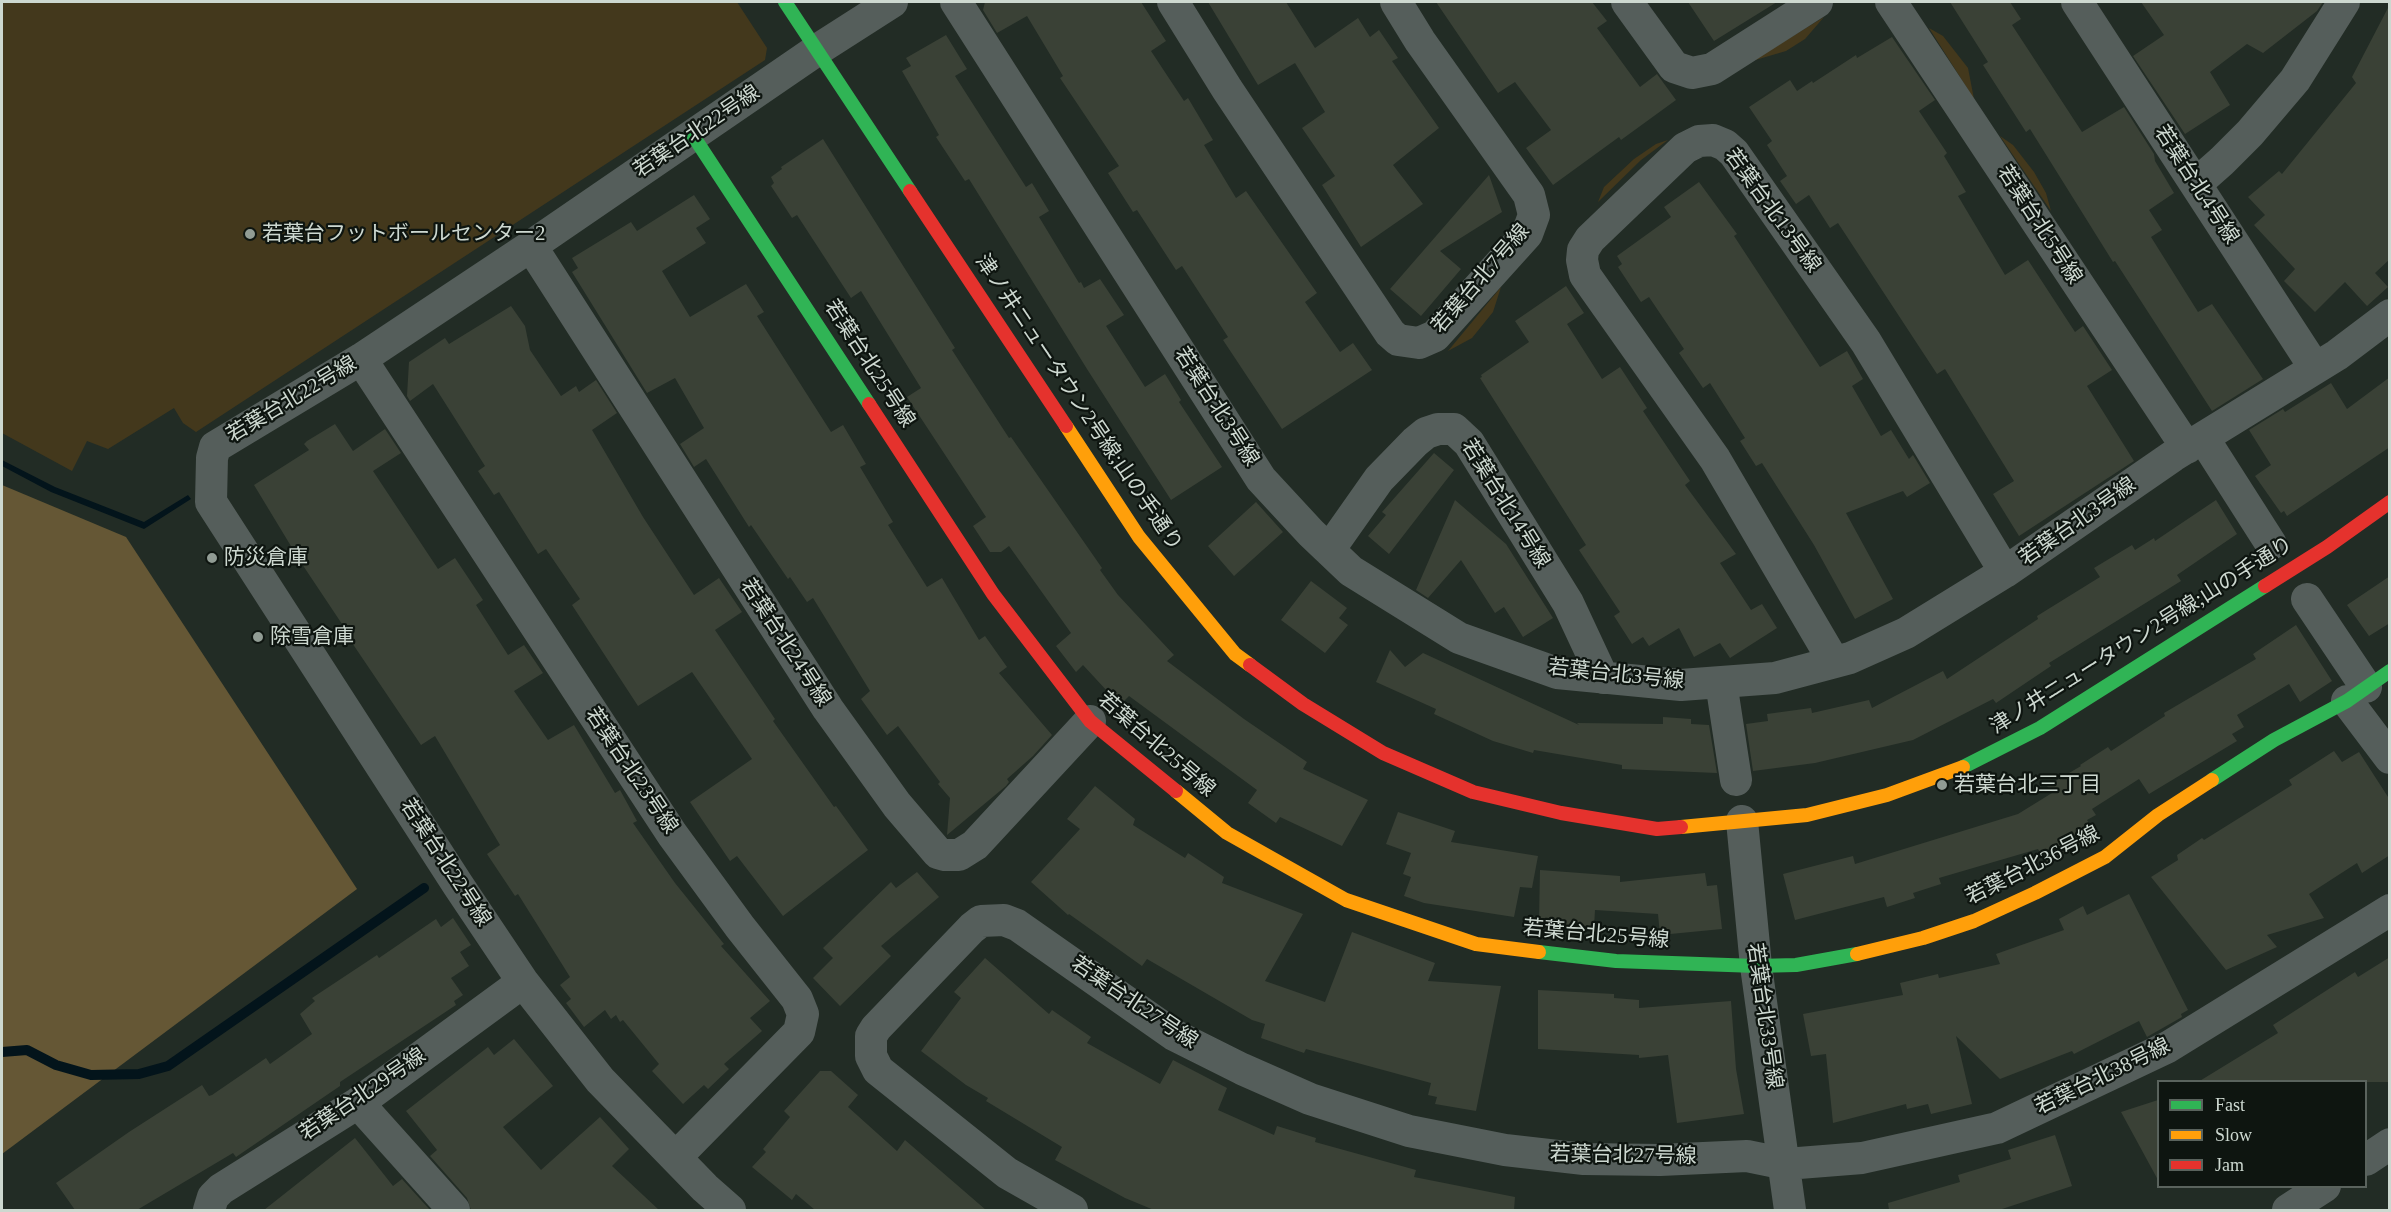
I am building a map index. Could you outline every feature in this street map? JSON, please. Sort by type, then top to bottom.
[{"type":"street","name":"津ノ井ニュータウン2号線;山の手通り","points":[[785,2],[1138,537],[1235,654],[1303,704],[1383,753],[1473,792],[1561,813],[1657,829],[1807,815],[1887,795],[1957,770],[2040,728],[2327,546],[2390,502]]},
{"type":"street","name":"若葉台北22号線","points":[[730,1210],[705,1188],[600,1080],[523,982],[211,502],[212,458],[215,447],[361,359],[531,246],[692,134],[892,2]]},
{"type":"street","name":"若葉台北3号線","points":[[956,2],[1261,479],[1351,571],[1459,638],[1557,673],[1681,686],[1775,678],[1850,658],[1906,633],[2005,572],[2195,444],[2337,356],[2390,315]]},
{"type":"street","name":"若葉台北7号線","points":[[1173,2],[1227,89],[1390,333],[1398,340],[1419,343],[1435,336],[1527,234],[1534,215],[1529,195],[1420,40],[1396,2]]},
{"type":"street","points":[[1627,2],[1674,67],[1680,71],[1692,73],[1712,69],[1817,2]]},
{"type":"street","name":"若葉台北5号線","points":[[1892,2],[2195,444],[2271,544]]},
{"type":"street","name":"若葉台北4号線","points":[[2076,2],[2315,368]]},
{"type":"street","points":[[2196,184],[2250,133],[2295,80],[2344,2]]},
{"type":"street","name":"若葉台北25号線","points":[[692,134],[993,594],[1090,721],[1227,833],[1346,900],[1476,944],[1616,961],[1756,966]]},
{"type":"street","name":"若葉台北13号線","points":[[1834,662],[1715,459],[1585,275],[1583,250],[1590,239],[1685,148],[1699,141],[1713,140],[1725,144],[1734,153],[1866,342],[2005,572]]},
{"type":"street","name":"若葉台北24号線","points":[[531,246],[828,709],[897,805],[938,853],[958,855],[975,845],[1090,721]]},
{"type":"street","name":"若葉台北23号線","points":[[361,359],[672,834],[740,927],[797,999],[803,1014],[799,1032],[676,1157]]},
{"type":"street","name":"若葉台北14号線","points":[[1329,550],[1379,479],[1415,442],[1438,429],[1454,429],[1469,443],[1568,603],[1603,678]]},
{"type":"street","points":[[2307,599],[2368,686],[2390,758]]},
{"type":"street","points":[[1721,682],[1736,780]]},
{"type":"street","name":"若葉台北36号線","points":[[1756,966],[1796,965],[1858,954],[1923,938],[1974,921],[2035,893],[2104,857],[2158,815],[2274,740],[2368,686]]},
{"type":"street","name":"若葉台北33号線","points":[[1742,821],[1756,966],[1790,1210]]},
{"type":"street","name":"若葉台北38号線","points":[[1785,1164],[1862,1158],[1997,1128],[2168,1047],[2390,910]]},
{"type":"street","name":"若葉台北27号線","points":[[1072,1210],[1007,1173],[878,1070],[871,1056],[871,1036],[876,1028],[981,921],[1004,920],[1017,925],[1174,1035],[1242,1069],[1310,1099],[1409,1131],[1505,1150],[1584,1159],[1660,1160],[1747,1156],[1785,1164]]},
{"type":"street","name":"若葉台北29号線","points":[[209,1210],[213,1197],[221,1189],[358,1103],[523,982]]},
{"type":"street","points":[[358,1103],[454,1210]]},
{"type":"street","points":[[2289,1210],[2322,1188]]},
{"type":"shaded area","name":"若葉台フットボールセンター2","points":[[2,2],[737,2],[767,48],[765,60],[196,432],[183,423],[174,408],[108,449],[87,441],[72,471],[2,433]]},
{"type":"shaded area","points":[[1824,17],[1805,39],[1786,51],[1752,61]]},
{"type":"shaded area","points":[[1929,28],[1943,36],[1968,68],[1974,99]]},
{"type":"shaded area","points":[[2000,136],[2013,145],[2034,172],[2046,193],[2051,211]]},
{"type":"shaded area","points":[[1668,140],[1641,160],[1598,202],[1604,187],[1634,159],[1656,144]]},
{"type":"shaded area","points":[[1501,287],[1493,312],[1472,338],[1448,351]]},
{"type":"shaded area","points":[[2,460],[55,487],[144,522],[188,495],[191,499],[144,529],[51,492],[2,466]]},
{"type":"shaded area","points":[[2,485],[126,537],[357,889],[2,1154]]},
{"type":"building","points":[[985,2],[1141,2],[1166,41],[1151,51],[1184,101],[1188,98],[1213,140],[1204,145],[1236,198],[1246,191],[1317,293],[1305,302],[1340,352],[1353,343],[1372,370],[1282,429],[1223,340],[1228,337],[1182,266],[1176,270],[1137,210],[1133,212],[1108,173],[1119,166],[1060,78],[1063,76],[1027,16],[997,33],[983,10]]},
{"type":"building","points":[[1208,2],[1286,2],[1315,48],[1358,18],[1370,37],[1379,30],[1398,58],[1392,61],[1439,128],[1393,165],[1423,204],[1361,247],[1322,185],[1335,176],[1302,128],[1325,112],[1295,63],[1258,85]]},
{"type":"building","points":[[1436,2],[1592,2],[1607,21],[1597,28],[1640,87],[1657,74],[1676,100],[1621,140],[1619,137],[1553,185],[1526,148],[1551,130],[1515,82],[1498,93]]},
{"type":"building","points":[[1688,2],[1777,2],[1714,41]]},
{"type":"building","points":[[1950,2],[2010,2],[2021,19],[2012,25],[2082,132],[2124,107],[2154,154],[2155,161],[2174,193],[2149,210],[2162,230],[2151,237],[2198,312],[2212,304],[2263,379],[2212,411],[2115,261],[2113,262],[2030,129],[2026,132],[1983,65],[1988,62]]},
{"type":"building","points":[[2141,2],[2323,2],[2317,11],[2263,53],[2247,44],[2210,72],[2230,105],[2185,134],[2133,56],[2164,35]]},
{"type":"building","points":[[2390,4],[2390,259],[2375,273],[2388,287],[2367,306],[2345,282],[2315,312],[2284,281],[2295,269],[2254,225],[2265,215],[2248,197],[2279,171],[2282,174],[2356,83],[2352,77]]},
{"type":"building","points":[[946,35],[967,69],[955,76],[1026,187],[1032,183],[1049,211],[1039,217],[1079,283],[1081,282],[1084,288],[1100,279],[1124,315],[1106,326],[1145,387],[1165,374],[1181,400],[1179,402],[1222,467],[1171,500],[969,179],[965,181],[936,137],[939,135],[902,71],[911,66],[906,58]]},
{"type":"building","points":[[1892,37],[1935,100],[1919,111],[1947,153],[1944,156],[1966,192],[1958,196],[2005,275],[2028,260],[2075,332],[2083,326],[2112,370],[2087,386],[2134,461],[2019,536],[1993,494],[2014,481],[1945,369],[1937,374],[1838,223],[1830,228],[1809,195],[1796,204],[1780,181],[1787,176],[1767,145],[1772,141],[1749,107],[1790,80],[1797,91],[1856,55],[1857,58]]},
{"type":"building","points":[[823,139],[955,348],[952,350],[1009,438],[1011,437],[1102,568],[1100,570],[1118,595],[1174,655],[1167,661],[1244,719],[1307,762],[1303,769],[1368,800],[1342,846],[1280,817],[1276,823],[1248,803],[1257,790],[1129,696],[1120,705],[1083,665],[1076,672],[1056,646],[1071,633],[1009,546],[1001,552],[990,552],[973,526],[986,517],[907,397],[921,388],[861,291],[851,298],[797,215],[792,218],[771,186],[774,183],[771,177],[782,169],[781,167]]},
{"type":"building","points":[[1489,175],[1502,212],[1440,251],[1461,269],[1421,316],[1390,289]]},
{"type":"building","points":[[1699,182],[1737,234],[1734,236],[1820,367],[1847,351],[1863,379],[1852,386],[1881,436],[1891,430],[1909,459],[1913,455],[1930,483],[1907,497],[1903,491],[1846,513],[1893,599],[1855,619],[1814,545],[1762,463],[1756,466],[1740,441],[1745,438],[1710,383],[1703,388],[1679,353],[1684,349],[1649,297],[1641,302],[1618,267],[1622,264],[1617,256],[1671,217],[1664,207]]},
{"type":"building","points":[[694,195],[710,219],[696,228],[706,243],[662,271],[690,317],[746,284],[764,312],[757,316],[831,432],[843,425],[866,464],[860,467],[893,522],[888,525],[927,587],[942,578],[979,640],[985,636],[1007,667],[999,673],[1052,735],[1007,779],[1009,782],[1006,786],[947,835],[950,798],[938,784],[940,782],[898,726],[887,735],[861,699],[870,691],[813,598],[807,602],[790,577],[788,579],[751,525],[749,527],[706,459],[694,467],[680,444],[704,428],[675,378],[647,393],[572,272],[578,268],[572,258],[631,222],[637,231]]},
{"type":"building","points":[[1566,286],[1584,313],[1567,324],[1602,379],[1620,367],[1647,408],[1643,411],[1690,481],[1685,485],[1736,554],[1720,563],[1751,610],[1762,604],[1777,628],[1730,658],[1720,643],[1694,657],[1679,628],[1649,646],[1643,637],[1632,644],[1614,616],[1620,612],[1579,550],[1586,545],[1480,378],[1481,375],[1529,342],[1515,321]]},
{"type":"building","points":[[511,306],[525,326],[530,350],[561,396],[576,386],[579,392],[596,380],[617,413],[592,430],[643,517],[694,595],[719,578],[742,612],[715,630],[775,719],[773,721],[834,807],[836,806],[868,850],[783,916],[737,856],[730,861],[690,802],[752,759],[692,672],[638,706],[572,605],[580,599],[546,549],[538,554],[499,492],[494,495],[478,471],[485,466],[433,384],[410,401],[407,396],[409,362],[445,338],[449,344]]},
{"type":"building","points":[[2390,377],[2390,447],[2287,516],[2284,511],[2281,513],[2255,476],[2271,465],[2249,430],[2283,409],[2285,412],[2331,383],[2347,409]]},
{"type":"building","points":[[335,424],[353,451],[385,429],[401,453],[373,471],[438,569],[455,558],[483,600],[476,605],[508,655],[524,645],[543,673],[514,691],[548,740],[574,725],[615,793],[620,790],[637,821],[633,823],[675,883],[724,944],[721,946],[770,1001],[750,1018],[762,1031],[724,1064],[729,1069],[708,1089],[704,1085],[683,1104],[652,1071],[659,1064],[623,1020],[620,1022],[616,1015],[611,1019],[605,1010],[584,1027],[566,1003],[571,999],[560,985],[570,977],[518,894],[515,896],[487,854],[500,845],[435,736],[421,745],[342,628],[344,627],[300,561],[254,485],[309,450],[304,444],[307,441]]},
{"type":"building","points":[[1434,453],[1454,470],[1389,554],[1368,536],[1386,515],[1382,512]]},
{"type":"building","points":[[1455,500],[1506,544],[1553,618],[1523,637],[1504,607],[1495,613],[1461,560],[1428,598],[1416,590]]},
{"type":"building","points":[[2216,500],[2237,534],[2177,575],[2181,581],[2049,663],[2051,666],[1996,703],[1993,699],[1913,740],[1815,763],[1753,771],[1746,724],[1768,721],[1767,714],[1811,708],[1812,713],[1869,700],[1872,708],[1943,671],[1947,679],[2038,619],[2037,616],[2100,577],[2094,568],[2132,545],[2135,550],[2154,538],[2155,541]]},
{"type":"building","points":[[1256,502],[1283,532],[1234,576],[1208,546]]},
{"type":"building","points":[[2390,576],[2390,623],[2369,636],[2347,605]]},
{"type":"building","points":[[1311,581],[1347,608],[1339,618],[1348,625],[1325,653],[1281,620]]},
{"type":"building","points":[[2296,625],[2332,681],[2300,702],[2289,684],[2237,715],[2244,727],[2232,734],[2237,741],[2149,794],[2139,779],[2092,809],[2096,815],[2087,820],[2096,834],[2046,864],[2038,849],[1939,878],[1941,884],[1913,893],[1915,898],[1887,907],[1884,897],[1795,920],[1783,874],[1853,856],[1855,864],[2018,814],[2052,793],[2047,786],[2108,747],[2111,751],[2165,716],[2164,713],[2256,659],[2253,654]]},
{"type":"building","points":[[1390,650],[1405,667],[1423,653],[1579,725],[1577,723],[1663,724],[1663,717],[1691,719],[1691,724],[1709,725],[1717,773],[1622,769],[1622,765],[1534,750],[1533,753],[1493,741],[1434,714],[1436,709],[1376,682]]},
{"type":"building","points":[[2334,751],[2342,762],[2359,752],[2390,800],[2390,855],[2362,873],[2357,863],[2309,894],[2324,918],[2267,935],[2277,947],[2226,970],[2151,877],[2178,860],[2177,855],[2202,838],[2204,840],[2292,785],[2289,780]]},
{"type":"building","points":[[1095,786],[1135,819],[1133,825],[1185,858],[1188,853],[1224,877],[1222,883],[1303,914],[1265,981],[1325,1002],[1352,932],[1435,963],[1428,981],[1501,986],[1476,1111],[1435,1104],[1437,1097],[1428,1095],[1431,1083],[1306,1049],[1304,1053],[1261,1038],[1265,1024],[1252,1020],[1147,959],[1142,966],[1068,915],[1031,882],[1080,829],[1067,819]]},
{"type":"building","points":[[1398,812],[1455,831],[1451,842],[1538,856],[1532,888],[1520,887],[1514,917],[1424,903],[1404,896],[1411,877],[1403,874],[1411,853],[1386,844]]},
{"type":"building","points":[[1540,870],[1620,876],[1620,882],[1705,873],[1707,886],[1717,885],[1722,929],[1660,935],[1658,914],[1595,910],[1594,927],[1539,921]]},
{"type":"building","points":[[917,872],[939,897],[881,946],[891,956],[840,1006],[813,978],[833,958],[823,948],[891,882],[896,888]]},
{"type":"building","points":[[2129,894],[2188,1010],[2181,1014],[2182,1017],[2147,1037],[2139,1021],[2074,1054],[2072,1051],[2000,1079],[1956,1036],[1972,1104],[1931,1114],[1928,1104],[1907,1109],[1906,1104],[1833,1123],[1826,1054],[1811,1056],[1803,1014],[1903,995],[1900,983],[1938,974],[1939,978],[2000,964],[1996,954],[2064,930],[2059,919],[2083,906],[2087,915]]},
{"type":"building","points":[[453,918],[471,945],[460,952],[469,966],[451,978],[463,995],[454,1001],[456,1005],[340,1082],[340,1086],[236,1157],[233,1153],[137,1210],[75,1210],[56,1183],[202,1085],[209,1096],[266,1058],[270,1064],[312,1034],[300,1014],[315,1001],[312,998],[377,955],[379,958],[436,919],[441,927]]},
{"type":"building","points":[[2390,957],[2390,1082],[2201,1080],[2278,1033],[2273,1025],[2355,972],[2358,977]]},
{"type":"building","points":[[985,958],[1049,1014],[1052,1010],[1091,1037],[1087,1043],[1160,1084],[1173,1060],[1227,1088],[1218,1110],[1274,1135],[1277,1126],[1316,1138],[1315,1142],[1416,1170],[1414,1177],[1515,1197],[1514,1210],[1154,1210],[1125,1198],[1055,1160],[1062,1147],[986,1101],[988,1098],[966,1085],[921,1051],[961,998],[954,992]]},
{"type":"building","points":[[1538,990],[1614,994],[1614,998],[1639,1000],[1639,1008],[1731,1001],[1736,1069],[1744,1114],[1677,1123],[1668,1055],[1639,1058],[1639,1055],[1538,1049]]},
{"type":"building","points":[[514,1039],[553,1086],[503,1127],[541,1170],[600,1117],[629,1149],[612,1166],[659,1210],[471,1210],[467,1198],[430,1156],[437,1150],[406,1111],[488,1047],[494,1055]]},
{"type":"building","points":[[820,1071],[831,1071],[858,1095],[848,1107],[897,1151],[905,1140],[986,1210],[815,1210],[796,1194],[792,1200],[752,1167],[766,1152],[763,1149],[790,1117],[784,1111]]},
{"type":"building","points":[[2157,1100],[2157,1178],[2121,1112]]},
{"type":"building","points":[[2055,1135],[2072,1186],[1999,1210],[1889,1210],[1888,1203],[1960,1182],[1958,1175],[2011,1159],[2008,1150]]},
{"type":"building","points":[[355,1138],[393,1186],[402,1179],[430,1210],[264,1210]]},
{"type":"waterway","points":[[2,1052],[27,1050],[56,1065],[91,1075],[139,1074],[168,1066],[424,888]]},
{"type":"traffic: fast","points":[[785,2],[910,191]]},
{"type":"traffic: fast","points":[[692,134],[869,404]]},
{"type":"traffic: fast","points":[[1963,767],[2040,728],[2265,586]]},
{"type":"traffic: fast","points":[[2212,780],[2274,740],[2347,701],[2390,671]]},
{"type":"traffic: fast","points":[[1539,952],[1616,961],[1756,966],[1796,965],[1857,954]]},
{"type":"traffic: slow","points":[[1066,426],[1139,537],[1235,654],[1250,665]]},
{"type":"traffic: slow","points":[[1681,827],[1807,815],[1887,795],[1963,767]]},
{"type":"traffic: slow","points":[[1857,954],[1923,938],[1974,921],[2035,893],[2105,857],[2158,815],[2212,780]]},
{"type":"traffic: slow","points":[[1176,791],[1227,833],[1346,900],[1476,944],[1539,952]]},
{"type":"traffic: jam","points":[[910,191],[1066,426]]},
{"type":"traffic: jam","points":[[869,404],[993,594],[1090,721],[1176,791]]},
{"type":"traffic: jam","points":[[2265,586],[2327,547],[2390,502]]},
{"type":"traffic: jam","points":[[1250,665],[1303,704],[1383,753],[1473,792],[1561,813],[1657,829],[1681,827]]},
{"type":"place","name":"若葉台フットボールセンター2","points":[[250,234]]},
{"type":"place","name":"防災倉庫","points":[[212,558]]},
{"type":"place","name":"除雪倉庫","points":[[258,637]]},
{"type":"place","name":"若葉台北三丁目","points":[[1942,785]]}]
